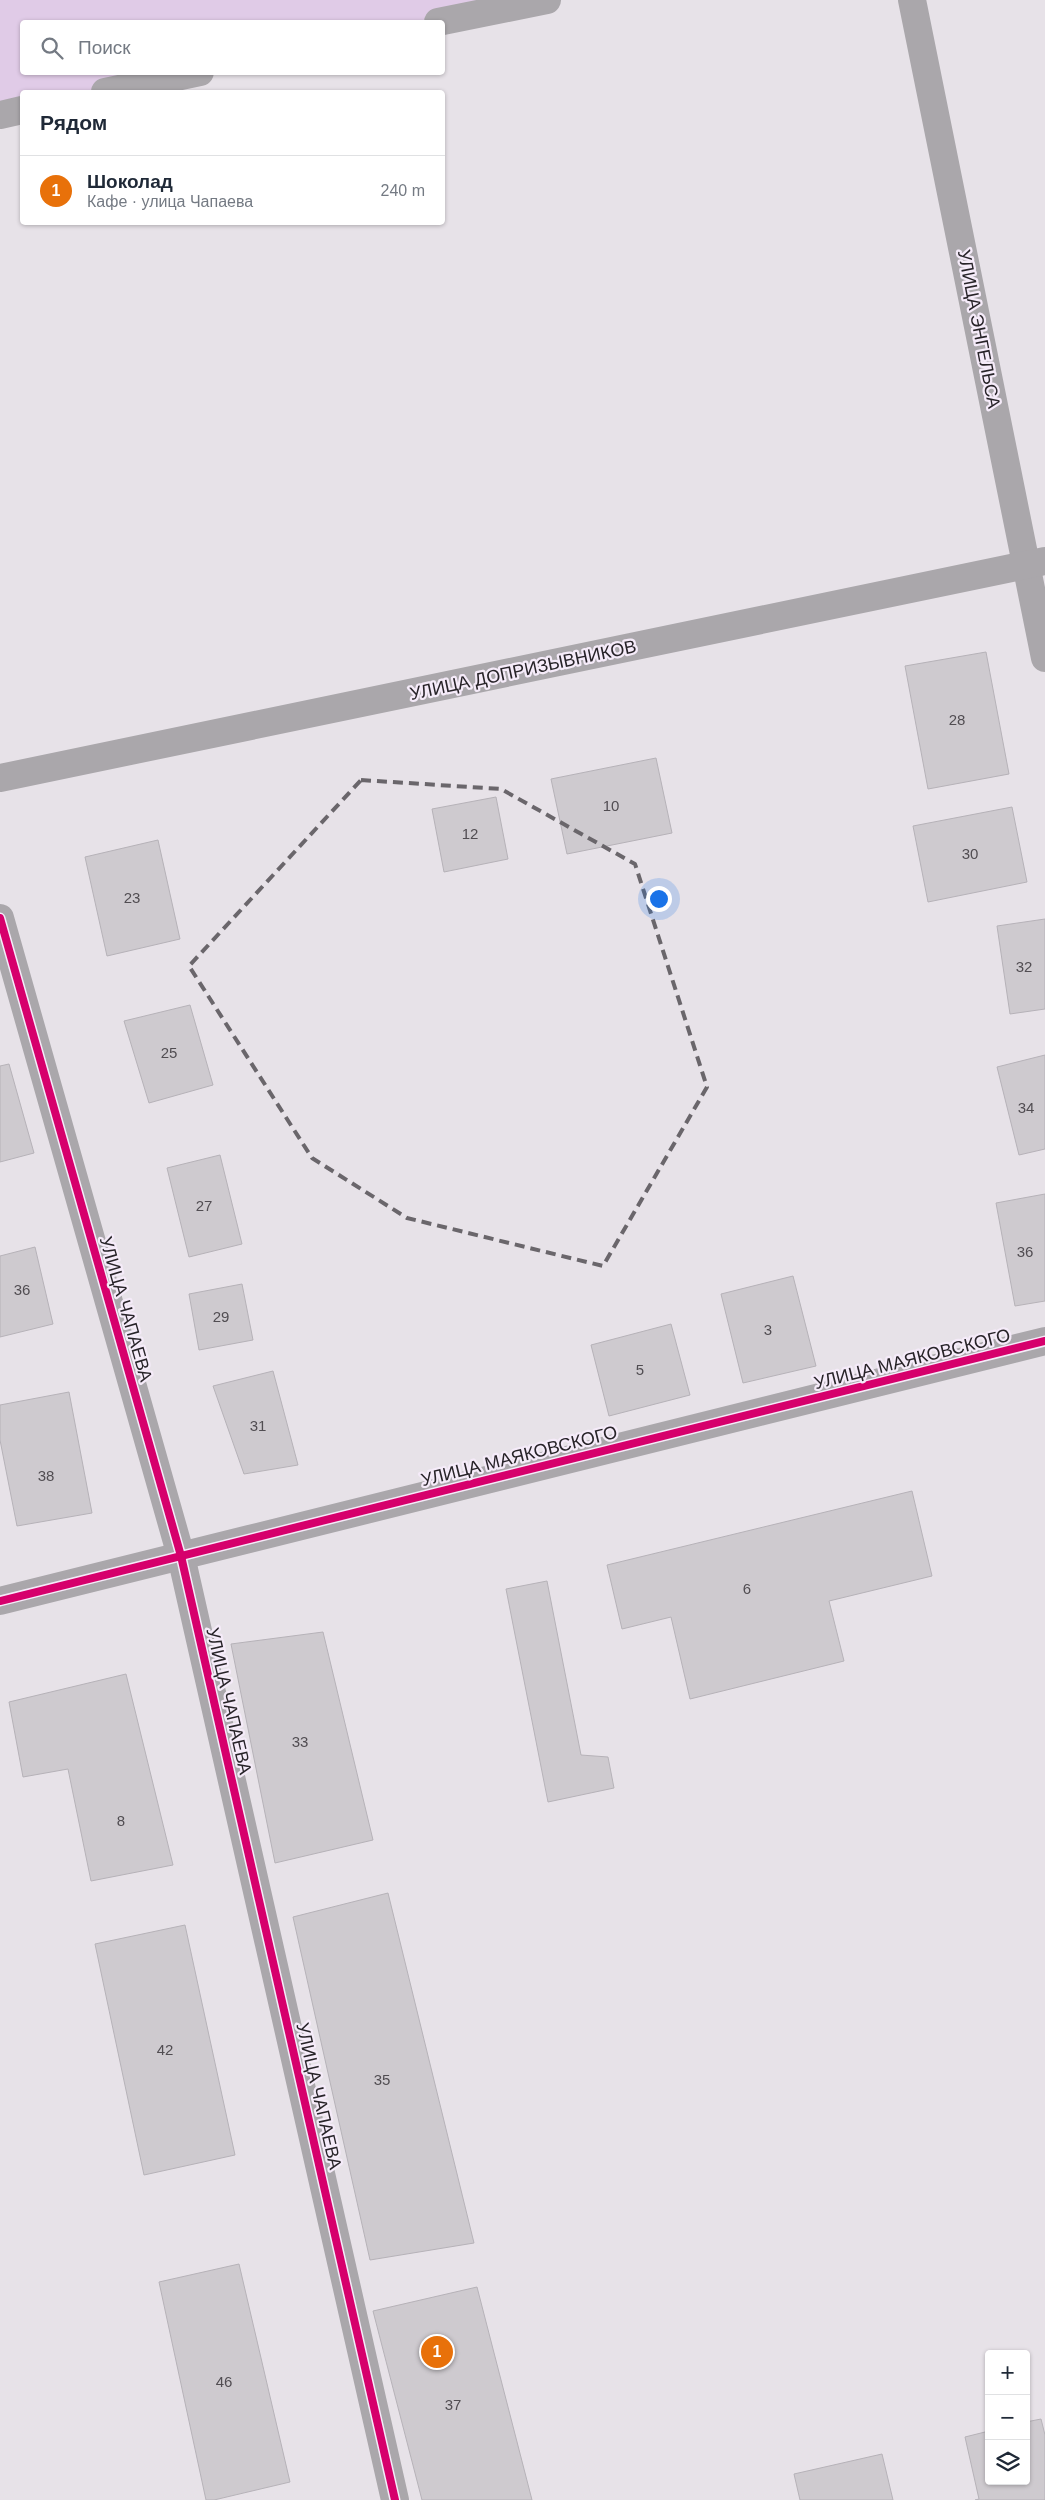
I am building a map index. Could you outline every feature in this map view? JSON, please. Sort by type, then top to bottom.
[{"type":"street","points":[[445,21],[547,0]]},
{"type":"street","name":"УЛИЦА ЭНГЕЛЬСА","points":[[912,0],[1036,563],[1045,658]]},
{"type":"street","points":[[114,90],[186,75]]},
{"type":"street","points":[[0,115],[20,110]]},
{"type":"street","name":"УЛИЦА ДОПРИЗЫВНИКОВ","points":[[0,778],[1036,563]]},
{"type":"street","name":"УЛИЦА ЧАПАЕВА","points":[[0,918],[180,1556],[395,2500]]},
{"type":"street","name":"УЛИЦА МАЯКОВСКОГО","points":[[0,1602],[1045,1341]]},
{"type":"highlighted area","points":[[361,780],[501,789],[635,864],[707,1087],[603,1266],[407,1218],[312,1158],[189,966]]},
{"type":"shaded area","points":[[0,0],[549,0],[445,21],[20,20],[20,75],[193,75],[118,90],[20,90],[20,110],[0,115]]},
{"type":"building","points":[[986,652],[1009,774],[928,789],[905,666]]},
{"type":"building","points":[[656,758],[672,833],[567,854],[551,779]]},
{"type":"building","points":[[496,797],[508,859],[444,872],[432,809]]},
{"type":"building","points":[[1012,807],[1027,882],[928,902],[913,826]]},
{"type":"building","points":[[158,840],[180,939],[107,956],[85,857]]},
{"type":"building","points":[[1045,919],[1045,1009],[1010,1014],[997,926]]},
{"type":"building","points":[[190,1005],[213,1085],[149,1103],[124,1021]]},
{"type":"building","points":[[1045,1055],[1045,1149],[1019,1155],[997,1067]]},
{"type":"building","points":[[9,1064],[34,1153],[0,1162],[0,1066]]},
{"type":"building","points":[[220,1155],[242,1244],[189,1257],[167,1168]]},
{"type":"building","points":[[1045,1194],[1045,1301],[1015,1306],[996,1203]]},
{"type":"building","points":[[35,1247],[53,1324],[0,1337],[0,1256]]},
{"type":"building","points":[[793,1276],[816,1366],[743,1383],[721,1294]]},
{"type":"building","points":[[242,1284],[253,1340],[199,1350],[189,1294]]},
{"type":"building","points":[[671,1324],[690,1395],[609,1416],[591,1345]]},
{"type":"building","points":[[273,1371],[298,1465],[244,1474],[213,1386]]},
{"type":"building","points":[[69,1392],[92,1513],[17,1526],[0,1440],[0,1405]]},
{"type":"building","points":[[912,1491],[932,1576],[829,1601],[844,1661],[690,1699],[671,1617],[622,1629],[607,1565]]},
{"type":"building","points":[[547,1581],[581,1755],[608,1757],[614,1788],[548,1802],[506,1589]]},
{"type":"building","points":[[323,1632],[373,1840],[275,1863],[231,1644]]},
{"type":"building","points":[[126,1674],[173,1865],[91,1881],[68,1769],[23,1777],[9,1702]]},
{"type":"building","points":[[388,1893],[474,2243],[370,2260],[293,1917]]},
{"type":"building","points":[[185,1925],[235,2155],[144,2175],[95,1944]]},
{"type":"building","points":[[239,2264],[290,2482],[214,2500],[206,2500],[159,2282]]},
{"type":"building","points":[[477,2287],[532,2500],[422,2500],[373,2311]]},
{"type":"building","points":[[1041,2419],[1045,2435],[1045,2500],[975,2500],[979,2499],[965,2437],[985,2432],[985,2485],[1030,2485],[1030,2421]]},
{"type":"building","points":[[882,2454],[893,2500],[800,2500],[794,2474]]},
{"type":"cycle path","points":[[0,918],[181,1556],[395,2500]]},
{"type":"cycle path","points":[[0,1601],[1045,1341]]},
{"type":"place","name":"Шоколад","points":[[437,2352]]}]
